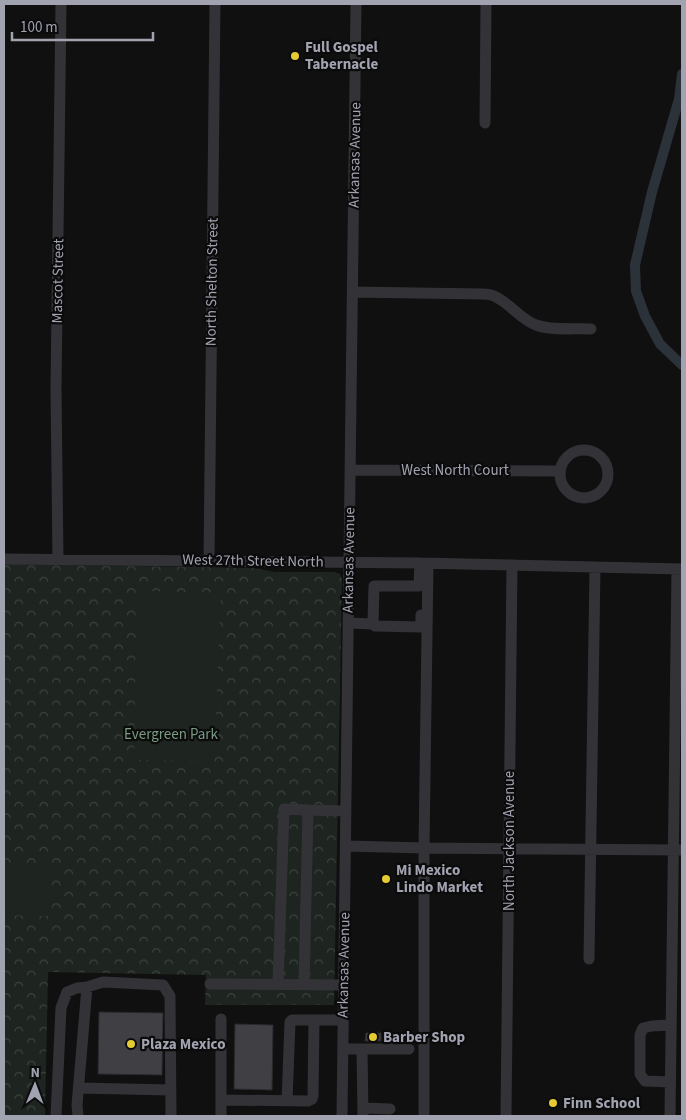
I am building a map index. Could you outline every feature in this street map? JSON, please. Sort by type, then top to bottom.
[{"type":"street","name":"Mascot Street","points":[[58,559],[56,388],[61,4]]},
{"type":"street","name":"North Shelton Street","points":[[209,561],[215,4]]},
{"type":"street","name":"Arkansas Avenue","points":[[342,1116],[356,4]]},
{"type":"street","points":[[485,123],[486,4]]},
{"type":"street","points":[[353,292],[493,295],[526,320],[536,325],[550,328],[591,329]]},
{"type":"street","points":[[581,450],[588,450],[602,457],[606,463],[608,479],[605,487],[592,497],[576,497],[569,493],[564,486],[560,470],[567,457],[581,450]]},
{"type":"street","name":"West North Court","points":[[350,470],[560,470]]},
{"type":"street","name":"West 27th Street North","points":[[4,559],[424,563],[679,569]]},
{"type":"street","points":[[348,623],[373,624],[375,626],[421,627],[422,590],[419,586],[424,563]]},
{"type":"street","points":[[424,563],[424,1116]]},
{"type":"street","name":"North Jackson Avenue","points":[[506,1116],[512,565]]},
{"type":"street","points":[[589,959],[595,567]]},
{"type":"street","points":[[670,1116],[670,1025],[677,850],[679,569]]},
{"type":"street","points":[[373,624],[374,586],[419,586]]},
{"type":"street","points":[[278,984],[284,809],[346,811]]},
{"type":"street","points":[[304,984],[308,810]]},
{"type":"street","points":[[346,846],[677,850]]},
{"type":"street","points":[[56,1116],[61,1008],[67,992],[103,982],[163,986],[170,996],[171,1116]]},
{"type":"street","points":[[210,984],[344,985]]},
{"type":"street","points":[[78,1116],[77,1106],[87,987]]},
{"type":"street","points":[[221,1018],[221,1116]]},
{"type":"street","points":[[287,1100],[290,1022],[292,1020],[343,1020]]},
{"type":"street","points":[[222,1100],[308,1101],[312,1099],[314,1020]]},
{"type":"street","points":[[670,1025],[643,1028],[640,1035],[640,1074],[645,1081],[670,1082]]},
{"type":"street","points":[[343,1049],[409,1049]]},
{"type":"street","points":[[362,1049],[363,1112],[390,1109]]},
{"type":"street","points":[[79,1088],[171,1090]]},
{"type":"street","points":[[342,1088],[362,1088]]},
{"type":"green space","name":"Evergreen Park","points":[[4,564],[252,568],[275,572],[334,572],[340,574],[342,579],[334,1005],[205,1005],[206,975],[48,972],[45,1115],[4,1115]]},
{"type":"green space","points":[[137,591],[221,593],[214,761],[134,760]]},
{"type":"green space","points":[[4,864],[50,864],[49,916],[4,915]]},
{"type":"building","name":"Plaza Mexico","points":[[99,1012],[163,1013],[162,1075],[98,1074]]},
{"type":"building","points":[[235,1024],[273,1025],[272,1090],[234,1089]]},
{"type":"building","name":"Barber Shop","points":[[366,1033],[381,1033],[381,1041],[365,1041]]},
{"type":"waterway","points":[[682,74],[679,99],[652,192],[635,265],[636,291],[645,316],[660,344],[682,365]]},
{"type":"place","name":"Full Gospel Tabernacle","points":[[295,56]]},
{"type":"place","name":"Mi Mexico Lindo Market","points":[[386,879]]},
{"type":"place","name":"Barber Shop","points":[[373,1037]]},
{"type":"place","name":"Plaza Mexico","points":[[131,1044]]},
{"type":"place","name":"Finn School","points":[[553,1103]]}]
